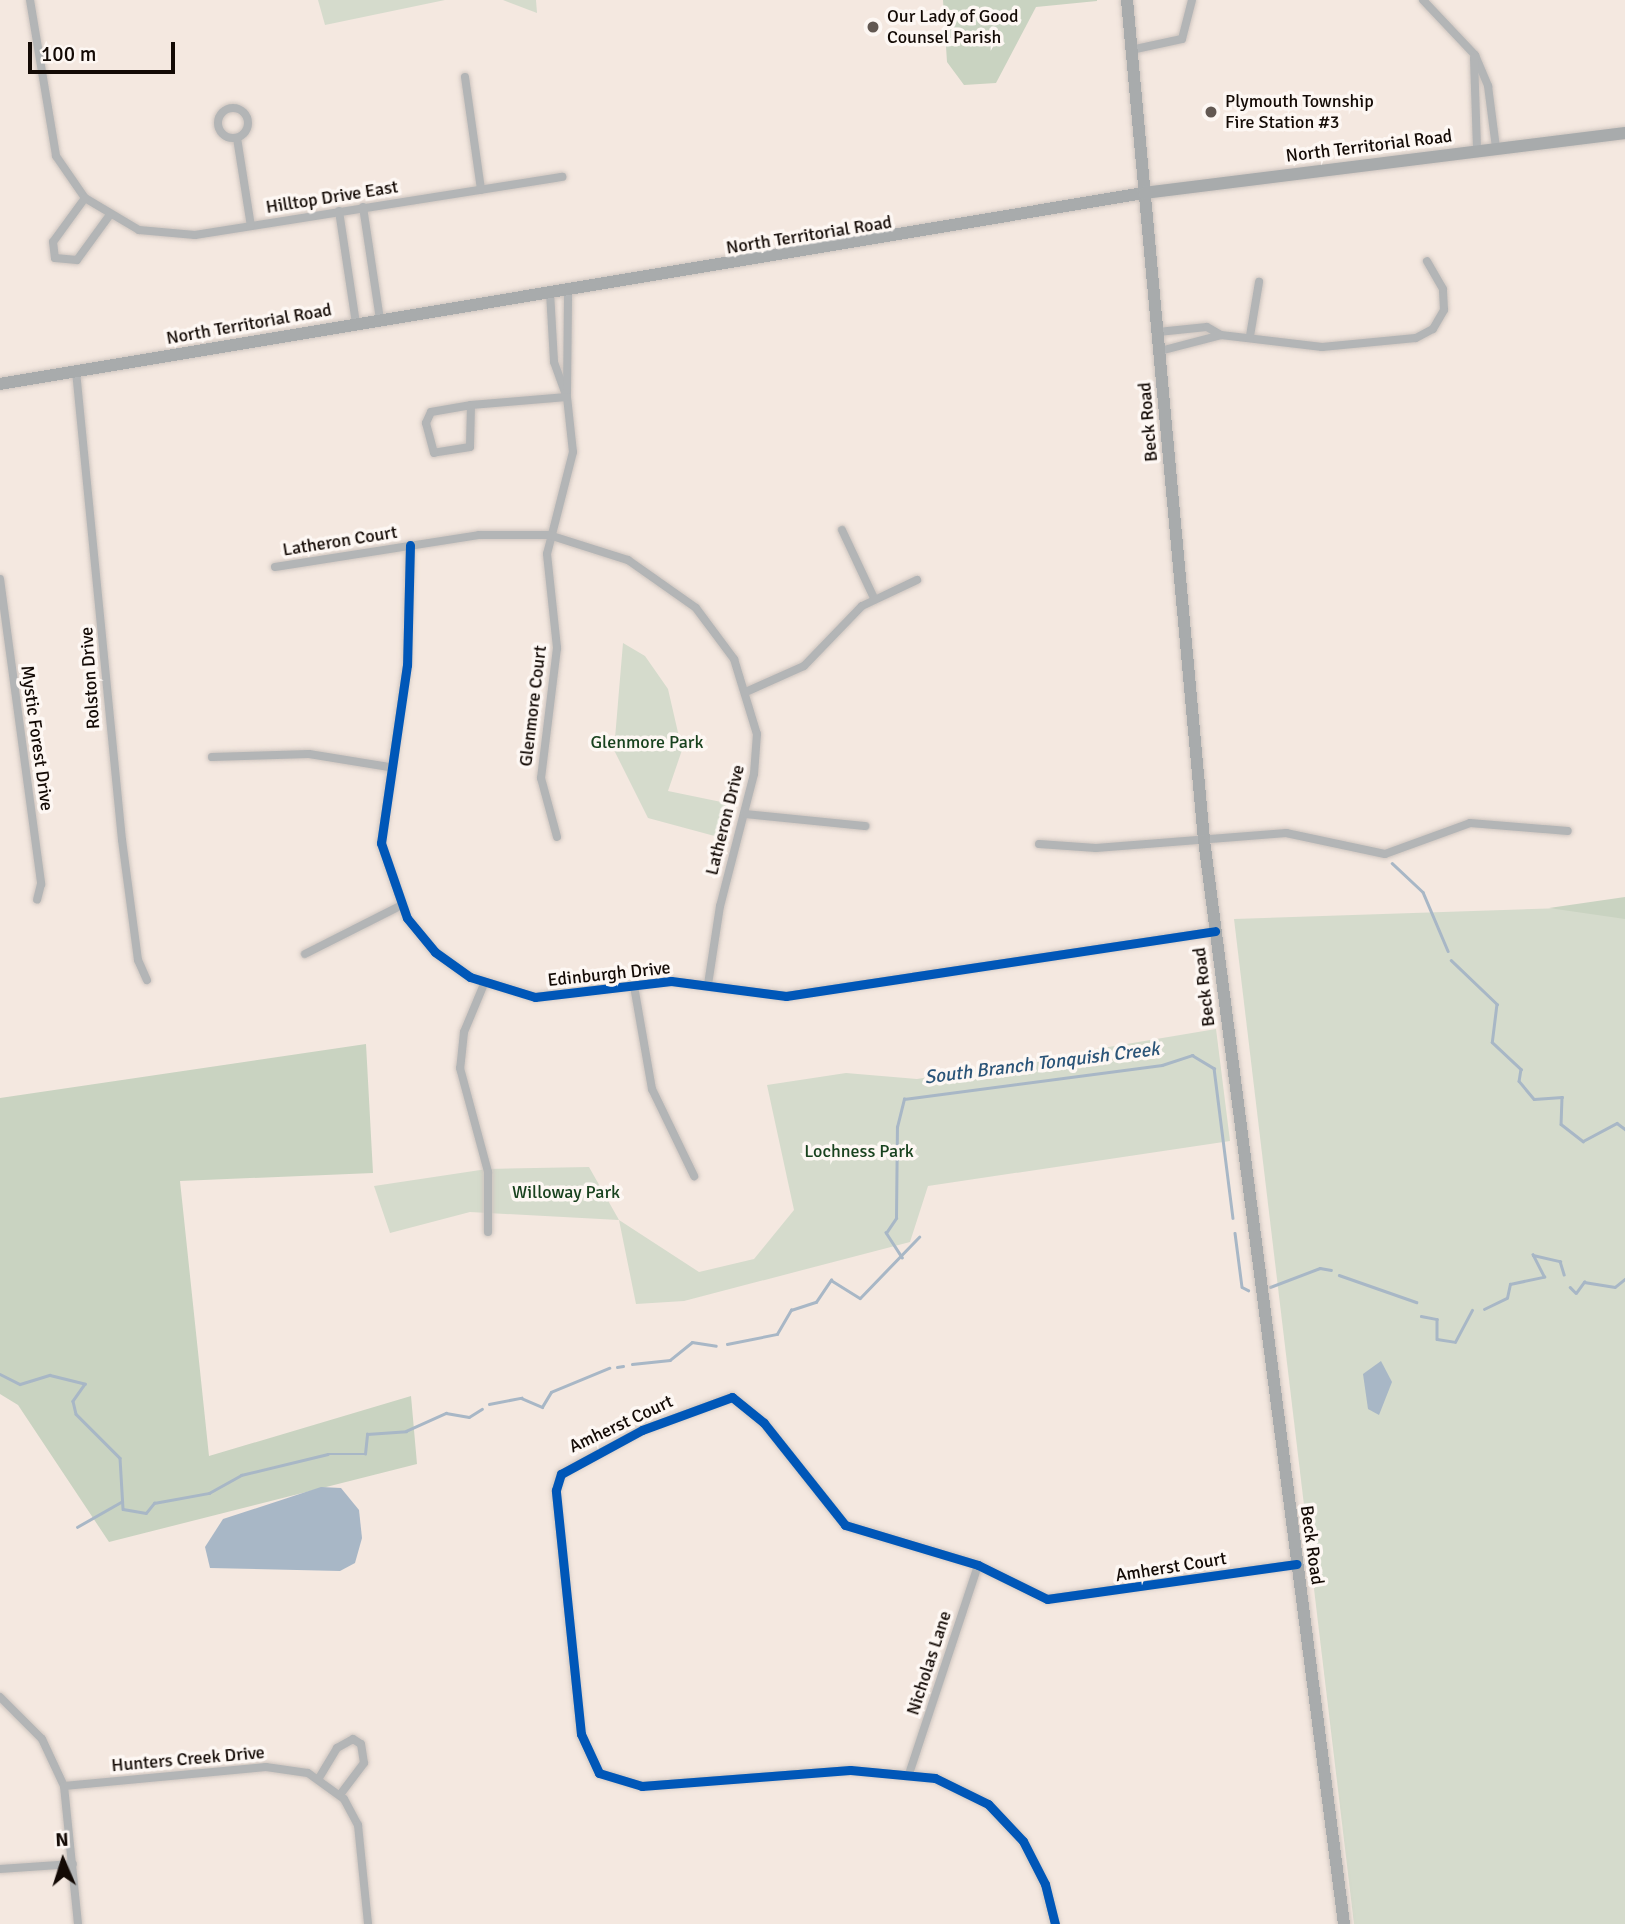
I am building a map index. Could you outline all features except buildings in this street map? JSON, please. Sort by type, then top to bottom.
[{"type":"main road","name":"Beck Road","points":[[1127,0],[1215,931],[1344,1924]]},
{"type":"main road","name":"North Territorial Road","points":[[0,384],[1144,193],[1625,133]]},
{"type":"street","name":"Hilltop Drive East","points":[[30,0],[50,144],[85,198],[109,216],[171,236],[562,177]]},
{"type":"street","points":[[1131,50],[1182,39],[1192,0]]},
{"type":"street","points":[[1423,0],[1475,55],[1488,86],[1496,148]]},
{"type":"street","points":[[1475,55],[1477,150]]},
{"type":"street","points":[[464,77],[481,190]]},
{"type":"street","points":[[237,138],[250,226]]},
{"type":"street","points":[[85,198],[53,242],[60,263],[77,260],[109,216]]},
{"type":"street","points":[[363,207],[380,319]]},
{"type":"street","points":[[339,211],[356,323]]},
{"type":"street","points":[[1160,351],[1221,335],[1250,336],[1322,347],[1421,336],[1444,310],[1443,289],[1427,261]]},
{"type":"street","points":[[1250,336],[1259,282]]},
{"type":"street","points":[[549,534],[572,470],[567,397],[568,290]]},
{"type":"street","points":[[550,292],[554,362],[567,397]]},
{"type":"street","points":[[1158,332],[1207,327],[1221,335]]},
{"type":"street","name":"Rolston Drive","points":[[76,371],[122,840],[138,960],[147,980]]},
{"type":"street","points":[[471,405],[470,447],[434,453],[426,424],[431,412],[471,405],[567,397]]},
{"type":"street","points":[[842,530],[874,598]]},
{"type":"street","name":"Latheron Drive","points":[[410,545],[492,533],[549,534],[610,552],[670,586],[717,632],[748,691],[757,747],[709,984]]},
{"type":"street","name":"Glenmore Court","points":[[549,534],[557,648],[541,778],[557,837]]},
{"type":"street","name":"Latheron Court","points":[[275,567],[410,545]]},
{"type":"street","name":"Edinburgh Drive","points":[[410,545],[407,665],[389,767],[381,843],[400,906],[435,952],[484,984],[548,997],[634,986],[709,984],[786,996],[1215,931]]},
{"type":"street","name":"Mystic Forest Drive","points":[[0,579],[41,884],[37,900]]},
{"type":"street","points":[[748,691],[804,666],[874,598],[917,580]]},
{"type":"street","points":[[212,757],[309,754],[389,767]]},
{"type":"street","points":[[744,814],[865,826]]},
{"type":"street","points":[[1039,844],[1096,848],[1286,834],[1385,855],[1470,823],[1568,831]]},
{"type":"street","points":[[305,954],[400,906]]},
{"type":"street","points":[[484,984],[464,1032],[460,1068],[488,1172],[488,1232]]},
{"type":"street","points":[[634,986],[652,1089],[694,1176]]},
{"type":"street","name":"Amherst Court","points":[[1055,1924],[1033,1858],[1010,1825],[972,1793],[910,1771],[642,1786],[599,1773],[581,1734],[558,1480],[579,1458],[732,1397],[764,1423],[845,1525],[978,1565],[1058,1600],[1297,1564]]},
{"type":"street","name":"Nicholas Lane","points":[[910,1771],[978,1565]]},
{"type":"street","points":[[0,1697],[42,1739],[64,1786],[78,1924]]},
{"type":"street","points":[[318,1778],[337,1748],[352,1739],[361,1744],[364,1763],[340,1795]]},
{"type":"street","name":"Hunters Creek Drive","points":[[64,1786],[266,1766],[318,1778],[340,1795],[358,1825],[368,1924]]},
{"type":"street","points":[[0,1869],[73,1864]]},
{"type":"green space","points":[[318,0],[445,0],[325,25]]},
{"type":"green space","points":[[503,0],[536,0],[537,13]]},
{"type":"green space","points":[[943,0],[1097,1],[1036,7],[996,83],[964,85],[947,62]]},
{"type":"green space","name":"Glenmore Park","points":[[623,643],[645,656],[668,689],[682,750],[668,791],[731,804],[722,838],[648,818],[614,750]]},
{"type":"green space","points":[[1625,897],[1625,919],[1549,908]]},
{"type":"green space","points":[[1625,906],[1625,1924],[1354,1924],[1234,919]]},
{"type":"green space","name":"Lochness Park","points":[[1216,1029],[1230,1141],[928,1186],[910,1242],[684,1301],[636,1304],[619,1220],[699,1272],[754,1259],[794,1210],[767,1085],[846,1073],[917,1079]]},
{"type":"green space","points":[[366,1044],[373,1173],[180,1181],[209,1456],[411,1396],[417,1464],[109,1542],[18,1405],[0,1394],[0,1098]]},
{"type":"green space","name":"Willoway Park","points":[[589,1167],[619,1220],[470,1212],[390,1233],[374,1186],[487,1169]]},
{"type":"water","points":[[1381,1361],[1392,1382],[1379,1415],[1368,1409],[1363,1374]]},
{"type":"water","points":[[321,1487],[341,1488],[359,1510],[362,1538],[355,1563],[340,1571],[210,1568],[205,1547],[223,1519]]},
{"type":"waterway","points":[[1392,863],[1423,892],[1448,951]]},
{"type":"waterway","points":[[1451,960],[1497,1004],[1492,1042],[1521,1069],[1519,1081],[1534,1099],[1562,1097],[1561,1124],[1583,1141],[1617,1123],[1625,1129]]},
{"type":"waterway","name":"South Branch Tonquish Creek","points":[[902,1258],[886,1233],[896,1218],[897,1127],[904,1099],[1162,1065],[1192,1055],[1214,1068],[1233,1218]]},
{"type":"waterway","name":"South Branch Tonquish Creek","points":[[1235,1233],[1242,1287],[1248,1290]]},
{"type":"waterway","name":"South Branch Tonquish Creek","points":[[727,1344],[777,1334],[791,1310],[816,1302],[831,1280],[860,1298],[919,1237]]},
{"type":"waterway","name":"South Branch Tonquish Creek","points":[[1484,1309],[1507,1298],[1510,1284],[1544,1277],[1533,1255],[1560,1261],[1564,1274]]},
{"type":"waterway","name":"South Branch Tonquish Creek","points":[[1270,1287],[1320,1268],[1331,1270]]},
{"type":"waterway","name":"South Branch Tonquish Creek","points":[[1339,1275],[1416,1302]]},
{"type":"waterway","name":"South Branch Tonquish Creek","points":[[1570,1287],[1576,1293],[1584,1282],[1615,1287],[1625,1279]]},
{"type":"waterway","name":"South Branch Tonquish Creek","points":[[1421,1316],[1437,1319],[1437,1339],[1455,1342],[1472,1310]]},
{"type":"waterway","name":"South Branch Tonquish Creek","points":[[632,1364],[670,1360],[692,1342],[716,1346]]},
{"type":"waterway","name":"South Branch Tonquish Creek","points":[[617,1367],[623,1366]]},
{"type":"waterway","name":"South Branch Tonquish Creek","points":[[489,1404],[521,1398],[542,1407],[551,1392],[609,1368]]},
{"type":"waterway","name":"South Branch Tonquish Creek","points":[[0,1374],[20,1384],[50,1375],[85,1384],[73,1401],[76,1414],[120,1458],[123,1509],[146,1513],[154,1503],[209,1493],[241,1475],[328,1454],[365,1454],[367,1434],[406,1431],[446,1413],[469,1417],[482,1409]]},
{"type":"waterway","points":[[77,1527],[121,1502]]},
{"type":"cycle path","points":[[410,545],[407,665],[381,843],[407,918],[435,952],[470,977],[535,997],[671,981],[786,996],[1215,931]]},
{"type":"cycle path","points":[[1055,1924],[1045,1884],[1023,1841],[988,1804],[935,1778],[850,1770],[642,1786],[599,1773],[581,1734],[556,1490],[561,1474],[642,1430],[732,1397],[764,1423],[845,1525],[978,1565],[1047,1599],[1297,1564]]},
{"type":"place","name":"Our Lady of Good Counsel Parish","points":[[873,27]]},
{"type":"place","name":"Plymouth Township Fire Station #3","points":[[1211,112]]}]
